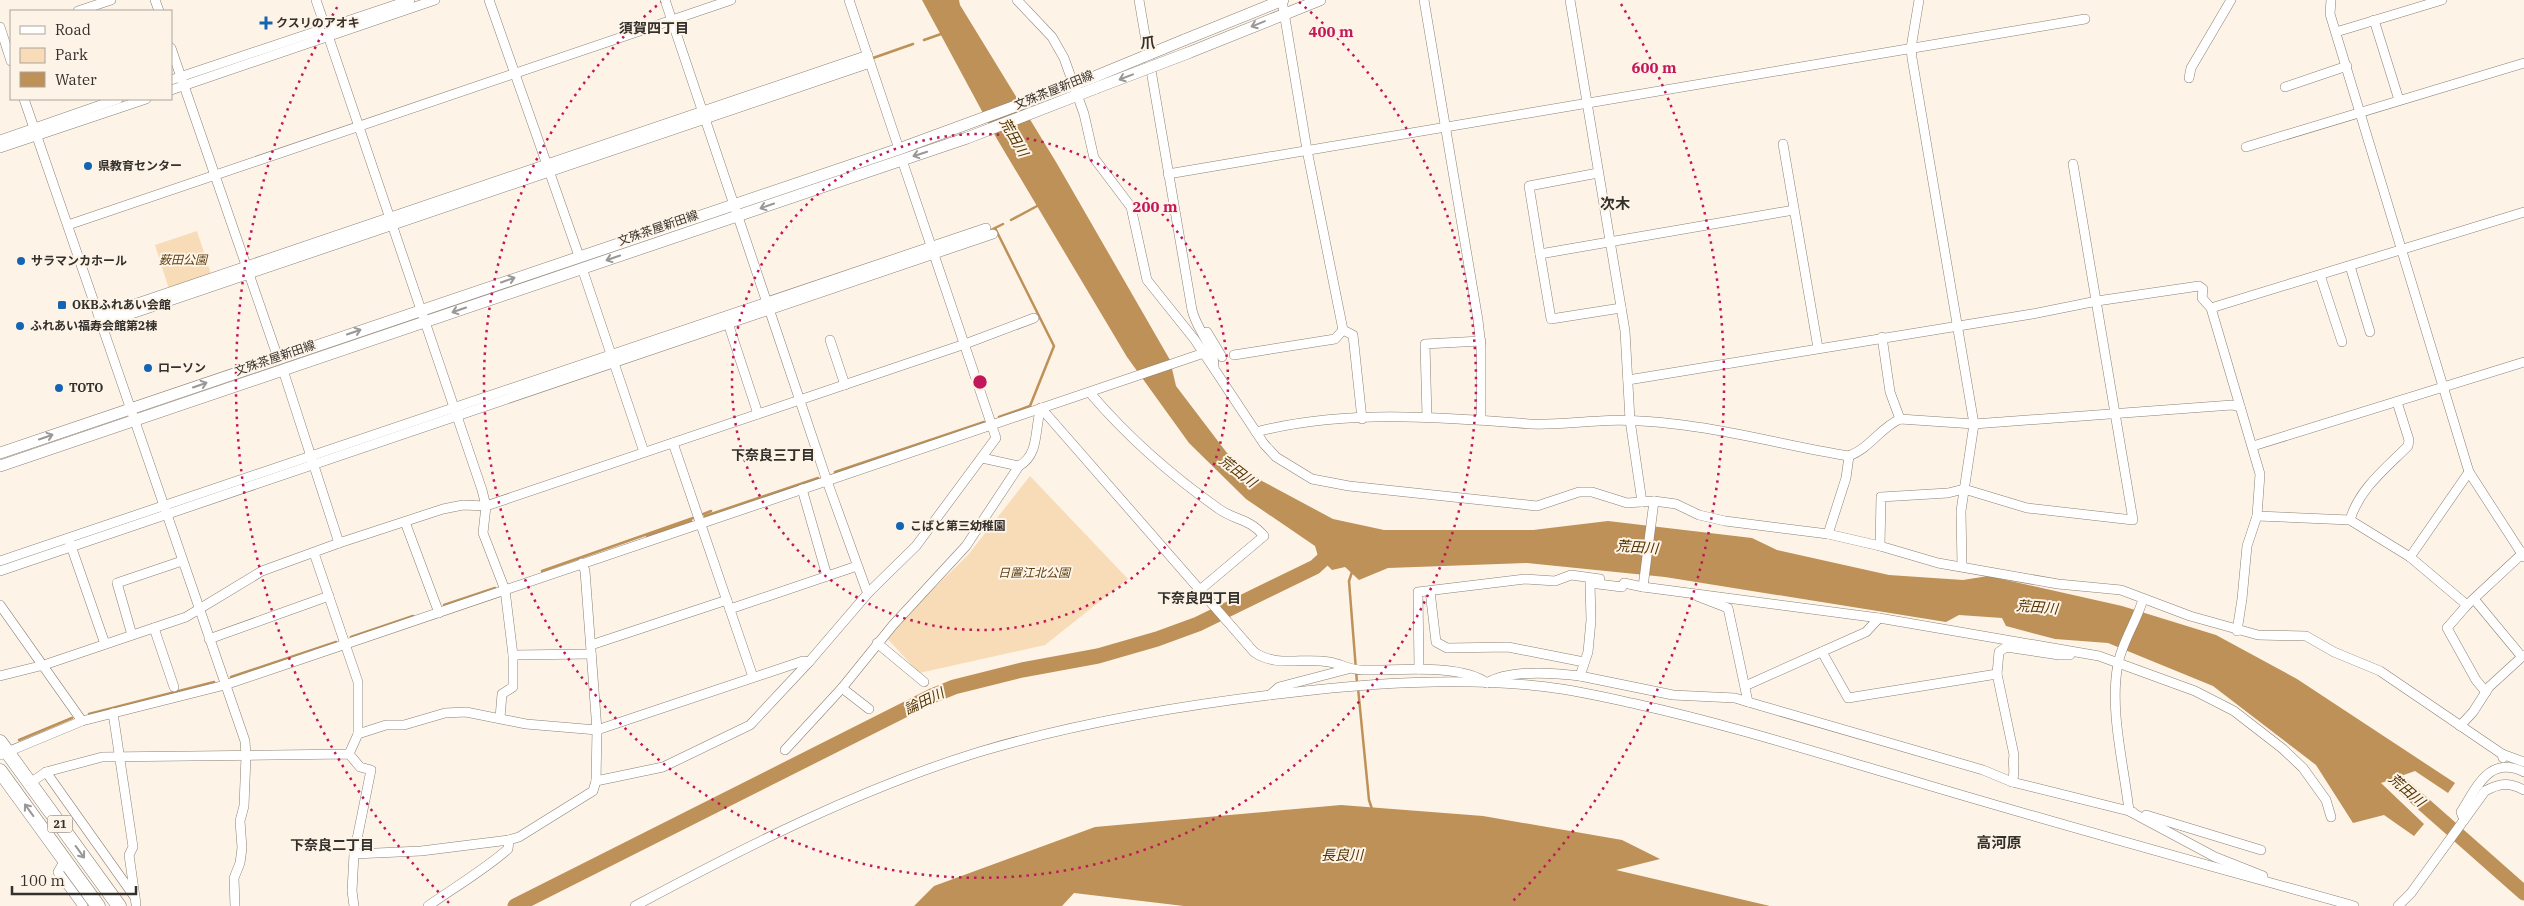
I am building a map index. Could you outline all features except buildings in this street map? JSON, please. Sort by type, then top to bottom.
[{"type":"highway","name":"21","points":[[2,750],[30,783],[119,906]]},
{"type":"highway","name":"21","points":[[0,771],[98,906]]},
{"type":"main road","name":"文殊茶屋新田線","points":[[1095,83],[1184,40],[1282,0]]},
{"type":"main road","name":"文殊茶屋新田線","points":[[0,466],[739,215],[900,154],[960,127],[1026,103],[1076,90],[1188,53],[1320,0]]},
{"type":"main road","name":"文殊茶屋新田線","points":[[0,453],[734,203],[900,154],[967,138],[1032,114],[1076,90]]},
{"type":"street","points":[[81,10],[111,0]]},
{"type":"street","points":[[316,0],[427,321],[486,506],[483,533],[505,590],[513,655],[513,687],[502,694],[500,718]]},
{"type":"street","points":[[172,90],[410,0]]},
{"type":"street","points":[[172,80],[435,0]]},
{"type":"street","points":[[489,0],[579,256]]},
{"type":"street","points":[[665,0],[739,215],[827,481],[857,566],[869,592]]},
{"type":"street","points":[[68,225],[731,0]]},
{"type":"street","points":[[596,782],[663,767],[743,728],[757,718],[809,662],[869,592],[916,546],[996,438],[849,0]]},
{"type":"street","points":[[1017,0],[1052,37],[1064,58],[1076,90],[1094,158],[1131,207],[1148,280],[1200,355],[1214,367],[1256,432],[1276,457],[1294,470],[1312,479],[1349,486],[1537,506],[1580,492],[1592,492],[1627,503],[1676,504],[1699,515],[1725,521],[1828,534],[1880,546],[1938,563],[2058,584],[2121,590],[2142,601],[2236,631],[2258,635],[2306,636],[2334,652],[2380,671],[2502,754],[2524,762]]},
{"type":"street","points":[[1139,0],[1192,310],[1195,322],[1214,354],[1214,367]]},
{"type":"street","points":[[1282,0],[1307,150],[1343,330],[1353,336],[1362,419]]},
{"type":"street","points":[[1424,0],[1481,341],[1481,419]]},
{"type":"street","points":[[1570,0],[1625,330],[1630,420],[1642,502]]},
{"type":"street","points":[[1919,0],[1911,48],[1974,424],[1961,511],[1962,566]]},
{"type":"street","points":[[2190,74],[2231,0]]},
{"type":"street","points":[[2331,0],[2330,14],[2469,472],[2523,554],[2471,602],[2447,628],[2476,680],[2486,692]]},
{"type":"street","points":[[2336,32],[2442,0]]},
{"type":"street","points":[[1168,174],[2085,19]]},
{"type":"street","points":[[2374,20],[2399,100]]},
{"type":"street","points":[[4,34],[10,57]]},
{"type":"street","points":[[172,51],[278,358]]},
{"type":"street","points":[[548,168],[706,120],[869,59]]},
{"type":"street","points":[[100,320],[548,168],[703,110],[869,59]]},
{"type":"street","points":[[2246,147],[2524,62]]},
{"type":"street","points":[[2285,86],[2347,66]]},
{"type":"street","points":[[24,100],[245,741],[244,806],[240,821],[242,848],[240,863],[234,878],[235,906]]},
{"type":"street","points":[[0,148],[115,100]]},
{"type":"street","points":[[0,140],[35,132],[143,100]]},
{"type":"street","points":[[1782,144],[1818,348]]},
{"type":"street","points":[[1880,546],[1881,496],[1948,494],[1964,489],[2035,509],[2133,520],[2073,164]]},
{"type":"street","points":[[1598,174],[1529,186],[1551,319],[1621,308]]},
{"type":"street","points":[[1540,254],[1794,210]]},
{"type":"street","points":[[2211,308],[2524,212]]},
{"type":"street","points":[[0,561],[70,542],[165,510],[310,456],[456,412],[990,231]]},
{"type":"street","points":[[2350,266],[2370,332]]},
{"type":"street","points":[[582,268],[644,452]]},
{"type":"street","points":[[2320,275],[2342,342]]},
{"type":"street","points":[[1628,380],[2032,314],[2097,301],[2199,286],[2202,289],[2202,298],[2211,308],[2260,474],[2257,516],[2247,546],[2242,599],[2236,631]]},
{"type":"street","points":[[612,359],[728,323],[768,305]]},
{"type":"street","points":[[1192,310],[1222,357]]},
{"type":"street","points":[[0,676],[44,665],[186,617],[262,571],[339,543],[463,505],[486,506],[965,344],[1034,318]]},
{"type":"street","points":[[728,323],[758,414]]},
{"type":"street","points":[[1234,355],[1335,339],[1343,330]]},
{"type":"street","points":[[1882,338],[1890,392],[1900,419]]},
{"type":"street","points":[[830,340],[845,385]]},
{"type":"street","points":[[1427,416],[1426,344],[1481,341]]},
{"type":"street","points":[[2,750],[82,721],[225,685],[1200,355]]},
{"type":"street","points":[[2253,446],[2524,362]]},
{"type":"street","points":[[283,370],[339,543]]},
{"type":"street","points":[[1094,392],[1112,419],[1165,466],[1220,510],[1255,525],[1264,536],[1201,589]]},
{"type":"street","points":[[2350,520],[2354,505],[2367,488],[2408,446],[2409,440],[2397,402]]},
{"type":"street","points":[[1256,432],[1325,420],[1427,416],[1553,424],[1630,420],[1721,430],[1753,439],[1849,456],[1860,452],[1889,424],[1900,419],[1974,424],[2232,405],[2240,407]]},
{"type":"street","points":[[785,750],[842,688],[877,643],[966,546],[1019,466],[1029,460],[1035,446],[1037,420],[1041,408]]},
{"type":"street","points":[[1041,408],[1201,589],[1254,652],[1264,659],[1329,662],[1348,669]]},
{"type":"street","points":[[165,510],[314,466],[456,412]]},
{"type":"street","points":[[674,443],[700,524],[754,677]]},
{"type":"street","points":[[1828,534],[1846,478],[1849,456]]},
{"type":"street","points":[[982,458],[1019,466]]},
{"type":"street","points":[[2410,557],[2469,472]]},
{"type":"street","points":[[802,489],[827,576]]},
{"type":"street","points":[[1643,583],[1654,505]]},
{"type":"street","points":[[2257,516],[2350,520],[2410,557],[2471,602],[2523,656],[2502,674],[2460,726]]},
{"type":"street","points":[[406,522],[439,613]]},
{"type":"street","points":[[0,571],[70,542]]},
{"type":"street","points":[[70,542],[105,644]]},
{"type":"street","points":[[314,553],[358,682],[358,734],[349,754]]},
{"type":"street","points":[[132,635],[117,583],[182,561]]},
{"type":"street","points":[[354,854],[421,851],[510,840],[519,837],[593,791],[596,782],[597,730],[585,571],[582,563]]},
{"type":"street","points":[[513,655],[591,649],[728,604],[857,566]]},
{"type":"street","points":[[1419,669],[1418,592],[1525,579],[1555,581],[1571,575],[1624,583],[1643,583],[1879,618],[2119,660],[2195,691],[2234,711],[2283,749],[2303,768],[2326,800],[2330,817]]},
{"type":"street","points":[[1580,676],[1588,652],[1591,620],[1590,584],[1622,587],[1624,583]]},
{"type":"street","points":[[1430,591],[1436,642],[1447,648],[1508,647],[1584,662]]},
{"type":"street","points":[[1694,592],[1698,597],[1728,608],[1748,702]]},
{"type":"street","points":[[209,639],[329,596]]},
{"type":"street","points":[[2129,810],[2118,739],[2116,692],[2119,660],[2142,601]]},
{"type":"street","points":[[0,605],[82,721]]},
{"type":"street","points":[[1745,686],[1866,632],[1877,623],[1879,618]]},
{"type":"street","points":[[154,628],[174,687]]},
{"type":"street","points":[[877,643],[924,682]]},
{"type":"street","points":[[2012,782],[2015,776],[2014,755],[1997,674],[1999,652],[2006,647],[2059,655],[2077,652]]},
{"type":"street","points":[[1822,652],[1848,698],[1997,674]]},
{"type":"street","points":[[358,734],[386,725],[427,720],[445,713],[466,712],[526,724],[597,730],[803,661],[809,662]]},
{"type":"street","points":[[1270,695],[1279,687],[1348,669],[1419,669],[1476,675],[1487,684]]},
{"type":"street","points":[[1487,684],[1498,676],[1556,673],[1673,694],[1735,698],[1983,770],[2012,782],[2129,810],[2261,850]]},
{"type":"street","points":[[634,906],[706,868],[842,804],[923,771],[980,752],[1082,725],[1190,705],[1343,687],[1487,684],[1540,686],[1692,716],[2029,815],[2354,906]]},
{"type":"street","points":[[842,688],[869,709]]},
{"type":"street","points":[[113,713],[118,758],[133,847],[129,855],[135,902]]},
{"type":"street","points":[[30,783],[46,772],[102,757],[349,754]]},
{"type":"street","points":[[349,754],[360,767],[371,770],[354,854],[352,891],[354,906]]},
{"type":"street","points":[[2502,754],[2503,766]]},
{"type":"street","points":[[2464,820],[2461,812],[2482,778],[2503,766],[2514,767],[2524,772]]},
{"type":"street","points":[[46,772],[135,902]]},
{"type":"street","points":[[2398,906],[2412,893],[2485,791],[2497,784],[2510,784],[2524,790]]},
{"type":"street","points":[[2129,810],[2215,857],[2263,876],[2271,883]]},
{"type":"street","points":[[428,906],[476,871],[490,864],[508,849],[510,840]]},
{"type":"street","points":[[65,860],[58,872],[83,906]]},
{"type":"green space","name":"薮田公園","points":[[197,231],[211,274],[169,289],[155,245]]},
{"type":"green space","name":"日置江北公園","points":[[1030,476],[1128,579],[1045,645],[919,673],[885,636],[968,555]]},
{"type":"water","points":[[922,0],[959,0],[960,5],[1056,162],[1170,360],[1176,386],[1227,453],[1262,481],[1333,519],[1384,530],[1533,530],[1608,521],[1752,538],[1777,550],[1889,575],[1963,580],[1988,576],[2122,606],[2216,635],[2297,679],[2455,783],[2448,793],[2415,771],[2381,783],[2424,824],[2414,836],[2384,815],[2353,823],[2316,765],[2213,686],[2108,643],[2055,639],[2006,626],[2002,618],[1959,615],[1946,622],[1665,577],[1527,563],[1388,568],[1359,580],[1345,567],[1332,570],[1318,556],[1315,546],[1246,499],[1189,443],[1127,357],[997,139]]},
{"type":"water","name":"長良川","points":[[1341,805],[1483,816],[1622,840],[1660,859],[1616,870],[1770,906],[1184,906],[1074,893],[1062,906],[914,906],[934,886],[1095,827]]},
{"type":"waterway","points":[[924,40],[941,34]]},
{"type":"waterway","points":[[873,58],[913,44]]},
{"type":"waterway","points":[[1011,220],[1039,205]]},
{"type":"waterway","points":[[989,231],[1003,224]]},
{"type":"waterway","points":[[995,228],[1054,346],[1030,406],[999,417]]},
{"type":"waterway","points":[[835,472],[984,422]]},
{"type":"waterway","points":[[169,509],[309,461]]},
{"type":"waterway","points":[[705,516],[818,478]]},
{"type":"waterway","points":[[701,515],[711,511]]},
{"type":"waterway","points":[[542,571],[696,517]]},
{"type":"waterway","points":[[647,536],[691,521]]},
{"type":"waterway","name":"論田川","points":[[515,906],[932,696],[954,687],[1022,670],[1098,656],[1157,639],[1198,624],[1315,567],[1338,546]]},
{"type":"waterway","points":[[1352,572],[1349,581],[1357,683]]},
{"type":"waterway","points":[[444,605],[495,588]]},
{"type":"waterway","points":[[351,637],[413,616]]},
{"type":"waterway","points":[[231,677],[336,642]]},
{"type":"waterway","points":[[89,714],[214,682]]},
{"type":"waterway","points":[[1358,688],[1369,800],[1372,809]]},
{"type":"waterway","points":[[19,740],[72,718]]},
{"type":"waterway","name":"荒田川","points":[[2379,765],[2524,893]]},
{"type":"place","name":"クスリのアオキ","points":[[266,23]]},
{"type":"place","name":"県教育センター","points":[[88,166]]},
{"type":"place","name":"サラマンカホール","points":[[21,261]]},
{"type":"place","name":"OKBふれあい会館","points":[[62,305]]},
{"type":"place","name":"ふれあい福寿会館第2棟","points":[[20,326]]},
{"type":"place","name":"ローソン","points":[[148,368]]},
{"type":"place","name":"TOTO","points":[[59,388]]},
{"type":"place","name":"こばと第三幼稚園","points":[[900,526]]},
{"type":"district","name":"須賀四丁目","points":[[654,28]]},
{"type":"district","name":"爪","points":[[1148,43]]},
{"type":"district","name":"次木","points":[[1615,204]]},
{"type":"district","name":"下奈良三丁目","points":[[773,455]]},
{"type":"district","name":"下奈良四丁目","points":[[1199,598]]},
{"type":"district","name":"高河原","points":[[1999,843]]},
{"type":"district","name":"下奈良二丁目","points":[[332,845]]}]
